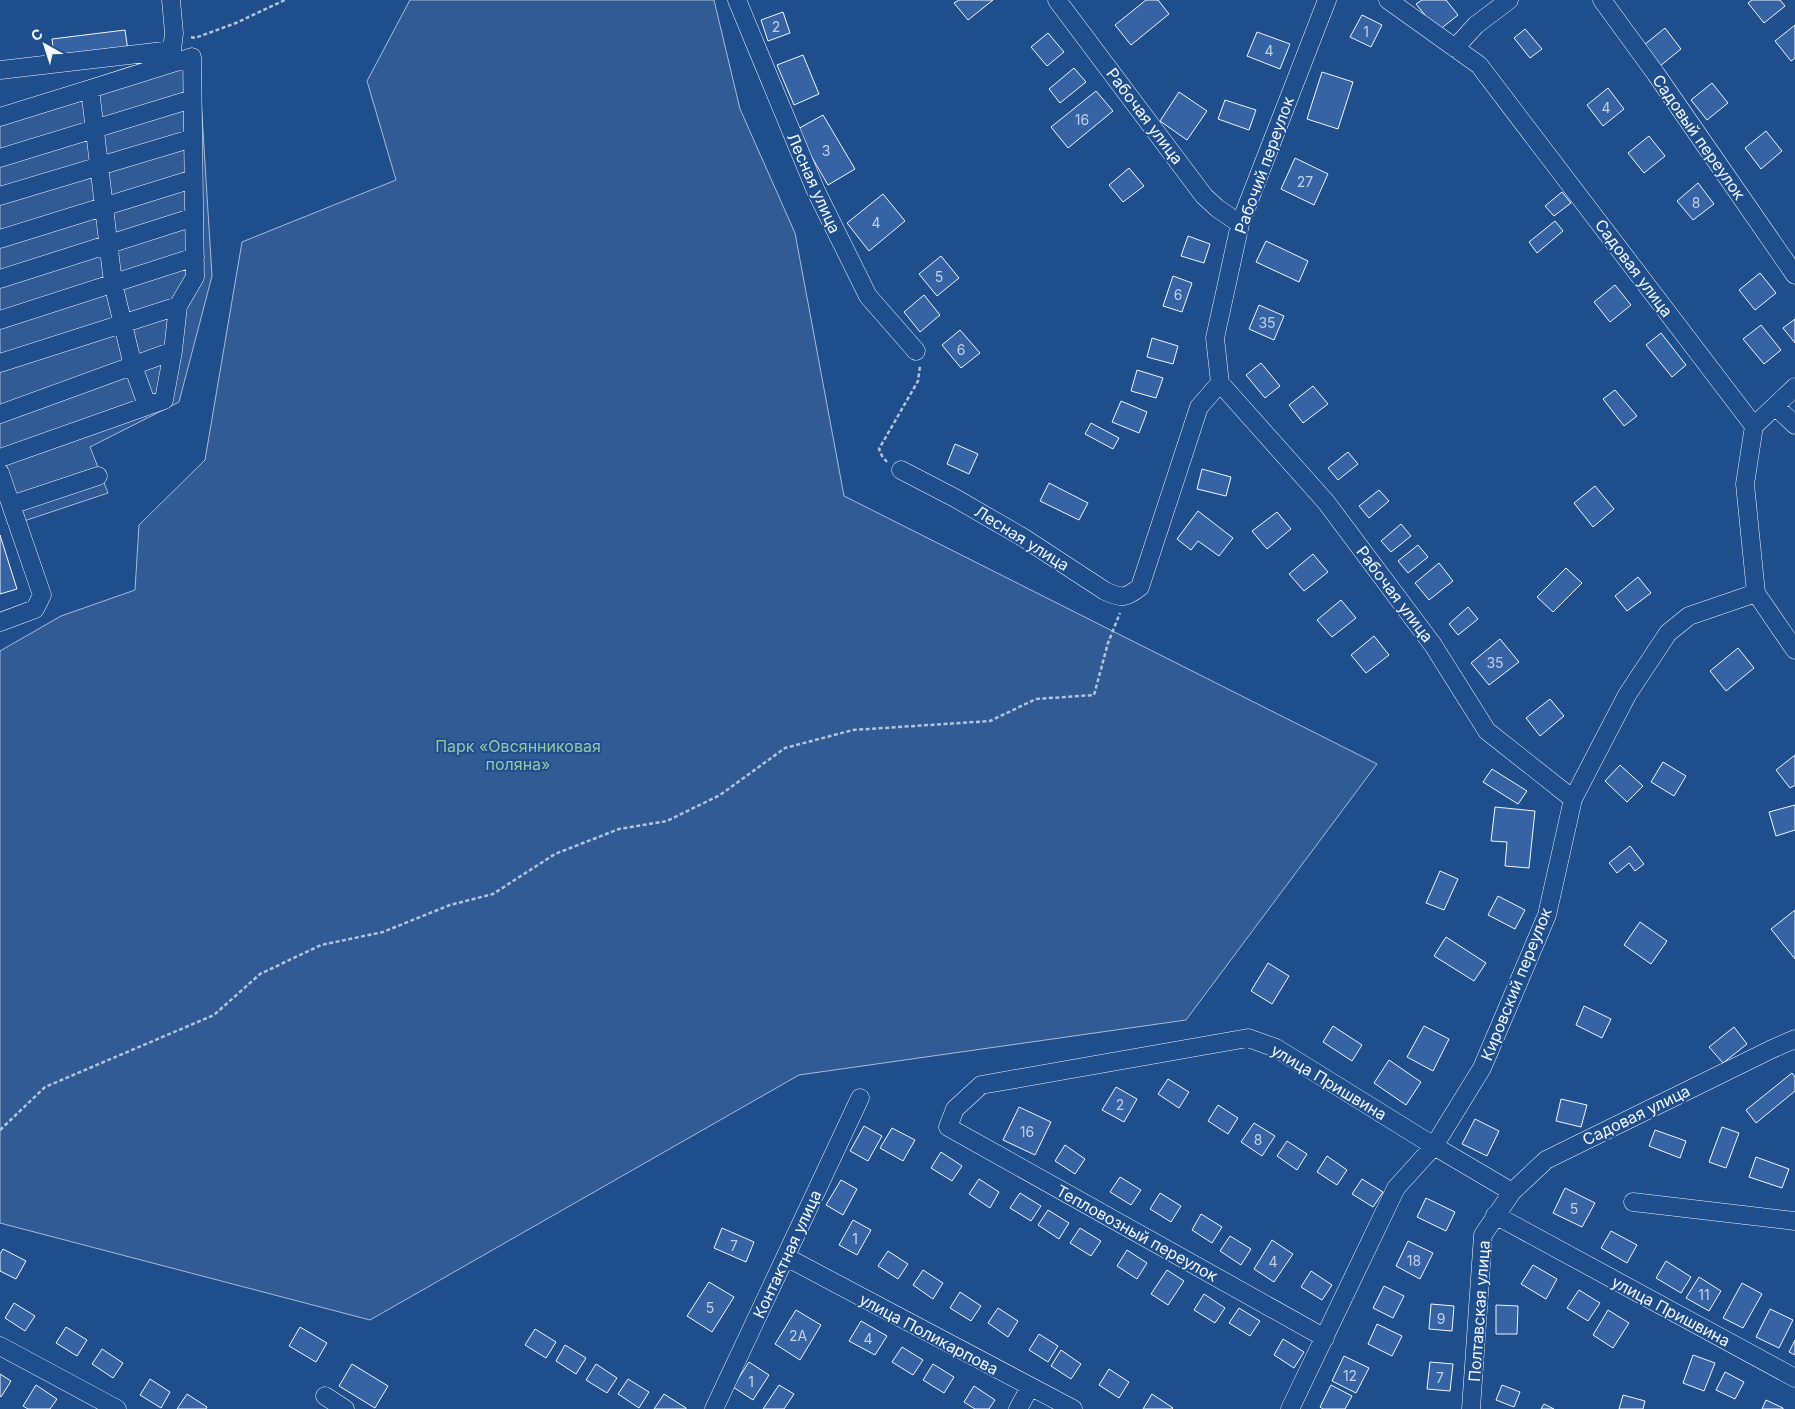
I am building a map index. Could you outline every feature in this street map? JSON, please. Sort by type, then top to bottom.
[{"type":"street","points":[[0,70],[173,42],[171,0]]},
{"type":"street","name":"Лесная улица","points":[[737,0],[816,191],[868,296],[916,351]]},
{"type":"street","name":"Рабочая улица","points":[[1057,0],[1204,196],[1240,224]]},
{"type":"street","name":"Рабочий переулок","points":[[1220,383],[1214,338],[1240,224],[1327,0]]},
{"type":"street","name":"Садовая улица","points":[[1388,0],[1479,65],[1754,426]]},
{"type":"street","points":[[1455,48],[1476,25],[1509,0]]},
{"type":"street","name":"Садовый переулок","points":[[1602,0],[1795,275]]},
{"type":"street","points":[[0,117],[192,57],[195,277],[178,306],[173,351],[164,400],[0,458]]},
{"type":"street","points":[[90,89],[113,283],[133,366],[148,406]]},
{"type":"street","points":[[0,158],[192,99]]},
{"type":"street","points":[[0,196],[193,138]]},
{"type":"street","points":[[0,239],[194,179]]},
{"type":"street","points":[[0,279],[194,217]]},
{"type":"street","points":[[0,320],[195,256]]},
{"type":"street","points":[[0,363],[178,306]]},
{"type":"street","points":[[0,414],[173,351]]},
{"type":"street","points":[[1135,592],[1199,407],[1220,383]]},
{"type":"street","name":"Рабочая улица","points":[[1220,383],[1326,502],[1433,645],[1488,731],[1573,799]]},
{"type":"street","points":[[1795,387],[1754,426],[1745,484],[1756,593],[1795,650]]},
{"type":"street","points":[[1775,406],[1795,425]]},
{"type":"street","name":"Лесная улица","points":[[901,470],[955,498],[1024,538],[1106,591],[1117,596],[1135,592]]},
{"type":"street","points":[[0,473],[42,595],[35,609],[0,622]]},
{"type":"street","points":[[11,505],[98,476]]},
{"type":"street","name":"Кировский переулок","points":[[1290,1409],[1396,1188],[1434,1146],[1482,1068],[1547,915],[1573,799],[1627,695],[1668,633],[1690,616],[1756,593]]},
{"type":"street","name":"улица Пришвина","points":[[981,1085],[1248,1038],[1276,1048],[1512,1192]]},
{"type":"street","name":"Садовая улица","points":[[1495,1215],[1512,1192],[1546,1160],[1795,1039]]},
{"type":"street","name":"Тепловозный переулок","points":[[981,1085],[955,1109],[948,1127],[1325,1338]]},
{"type":"street","name":"Контактная улица","points":[[714,1409],[860,1098]]},
{"type":"street","points":[[1633,1202],[1795,1221]]},
{"type":"street","name":"улица Пришвина","points":[[1495,1215],[1795,1378]]},
{"type":"street","name":"Полтавская улица","points":[[1471,1409],[1483,1235],[1495,1215]]},
{"type":"street","name":"улица Поликарпова","points":[[786,1257],[1073,1409]]},
{"type":"street","points":[[0,1346],[117,1409]]},
{"type":"street","points":[[1018,1409],[1030,1387]]},
{"type":"street","points":[[325,1396],[345,1409]]},
{"type":"path","points":[[173,42],[195,38],[236,23],[285,0]]},
{"type":"path","points":[[901,470],[888,462],[882,456],[880,449],[918,381],[920,367],[916,351]]},
{"type":"path","points":[[0,1130],[45,1086],[214,1015],[260,974],[321,945],[383,932],[450,905],[493,894],[555,854],[619,830],[667,821],[720,795],[785,748],[853,730],[990,721],[1036,700],[1094,695],[1108,643],[1117,619],[1135,592]]},
{"type":"shaded area","name":"Парк «Овсянниковая поляна»","points":[[410,0],[714,0],[740,109],[795,233],[844,496],[1377,764],[1186,1020],[799,1075],[370,1320],[0,1223],[0,651],[61,616],[135,590],[139,525],[205,460],[242,242],[396,180],[367,81]]},
{"type":"shaded area","points":[[198,50],[212,276],[179,402],[90,447],[108,493],[9,526],[0,499],[0,110],[129,67]]},
{"type":"building","points":[[959,0],[993,0],[968,20],[954,3]]},
{"type":"building","points":[[1146,0],[1158,0],[1169,14],[1131,45],[1115,25]]},
{"type":"building","points":[[1422,0],[1446,0],[1458,15],[1438,31],[1416,4]]},
{"type":"building","points":[[1752,0],[1780,0],[1785,6],[1764,23],[1748,3]]},
{"type":"building","points":[[783,12],[790,33],[768,41],[761,20]]},
{"type":"building","points":[[1362,15],[1382,25],[1371,47],[1350,37]]},
{"type":"building","points":[[1795,25],[1795,58],[1791,61],[1775,41]]},
{"type":"building","points":[[1665,28],[1681,49],[1660,66],[1644,45]]},
{"type":"building","points":[[1525,29],[1542,49],[1530,58],[1514,38]]},
{"type":"building","points":[[125,30],[128,51],[55,61],[52,39]]},
{"type":"building","points":[[1257,32],[1290,44],[1280,69],[1247,56]]},
{"type":"building","points":[[1048,33],[1064,52],[1047,66],[1031,47]]},
{"type":"building","points":[[803,55],[819,94],[794,105],[777,65]]},
{"type":"building","points":[[1074,68],[1086,82],[1060,103],[1049,89]]},
{"type":"building","points":[[1322,72],[1353,82],[1338,129],[1307,119]]},
{"type":"building","points":[[1712,83],[1728,103],[1707,120],[1691,100]]},
{"type":"building","points":[[1608,88],[1624,109],[1603,126],[1587,105]]},
{"type":"building","points":[[1096,91],[1113,111],[1068,148],[1051,127]]},
{"type":"building","points":[[1179,92],[1207,111],[1187,140],[1160,121]]},
{"type":"building","points":[[1225,100],[1256,110],[1249,130],[1218,119]]},
{"type":"building","points":[[823,115],[855,169],[828,185],[796,130]]},
{"type":"building","points":[[1766,131],[1782,151],[1761,169],[1745,148]]},
{"type":"building","points":[[1649,136],[1665,156],[1644,173],[1628,153]]},
{"type":"building","points":[[1295,158],[1328,174],[1314,205],[1281,189]]},
{"type":"building","points":[[1129,168],[1144,186],[1123,202],[1109,185]]},
{"type":"building","points":[[1698,183],[1714,204],[1693,220],[1677,201]]},
{"type":"building","points":[[1562,192],[1571,203],[1554,216],[1545,206]]},
{"type":"building","points":[[883,194],[905,221],[869,251],[847,223]]},
{"type":"building","points":[[1555,221],[1563,231],[1537,253],[1529,242]]},
{"type":"building","points":[[1188,236],[1210,244],[1204,263],[1181,256]]},
{"type":"building","points":[[1266,241],[1308,261],[1299,282],[1256,262]]},
{"type":"building","points":[[941,256],[959,278],[937,296],[919,274]]},
{"type":"building","points":[[1760,273],[1776,293],[1755,310],[1739,290]]},
{"type":"building","points":[[1173,276],[1192,283],[1182,312],[1163,306]]},
{"type":"building","points":[[1615,285],[1631,305],[1610,322],[1594,302]]},
{"type":"building","points":[[924,295],[940,315],[920,332],[904,312]]},
{"type":"building","points":[[1259,305],[1284,316],[1274,340],[1249,329]]},
{"type":"building","points":[[1795,319],[1795,343],[1783,328]]},
{"type":"building","points":[[1761,325],[1781,350],[1764,364],[1743,339]]},
{"type":"building","points":[[960,330],[980,353],[961,368],[942,345]]},
{"type":"building","points":[[1661,333],[1686,365],[1672,377],[1646,345]]},
{"type":"building","points":[[1152,338],[1178,346],[1173,364],[1147,357]]},
{"type":"building","points":[[1261,363],[1280,386],[1265,398],[1246,375]]},
{"type":"building","points":[[1137,370],[1163,378],[1156,398],[1131,391]]},
{"type":"building","points":[[1313,386],[1328,404],[1303,423],[1289,405]]},
{"type":"building","points":[[1615,390],[1637,416],[1624,426],[1603,399]]},
{"type":"building","points":[[1121,401],[1147,412],[1139,433],[1112,422]]},
{"type":"building","points":[[1091,423],[1119,438],[1113,449],[1085,434]]},
{"type":"building","points":[[955,444],[978,454],[969,474],[947,464]]},
{"type":"building","points":[[1348,452],[1358,464],[1338,480],[1328,468]]},
{"type":"building","points":[[1202,469],[1231,477],[1226,496],[1197,489]]},
{"type":"building","points":[[1049,483],[1088,503],[1079,520],[1040,501]]},
{"type":"building","points":[[1595,486],[1614,509],[1593,527],[1574,503]]},
{"type":"building","points":[[1379,490],[1389,501],[1369,518],[1359,506]]},
{"type":"building","points":[[1198,511],[1233,538],[1219,556],[1198,541],[1191,550],[1177,539]]},
{"type":"building","points":[[1277,512],[1291,529],[1267,549],[1252,531]]},
{"type":"building","points":[[1401,524],[1411,536],[1391,552],[1381,541]]},
{"type":"building","points":[[0,535],[17,589],[0,594]]},
{"type":"building","points":[[1418,545],[1428,557],[1408,573],[1398,561]]},
{"type":"building","points":[[1313,554],[1328,572],[1304,591],[1289,574]]},
{"type":"building","points":[[1439,563],[1453,581],[1429,600],[1415,583]]},
{"type":"building","points":[[1566,568],[1582,583],[1553,612],[1537,597]]},
{"type":"building","points":[[1638,577],[1651,593],[1627,611],[1615,596]]},
{"type":"building","points":[[1341,600],[1356,618],[1332,637],[1317,620]]},
{"type":"building","points":[[1468,607],[1478,619],[1458,635],[1449,624]]},
{"type":"building","points":[[1374,636],[1389,655],[1366,673],[1351,655]]},
{"type":"building","points":[[1500,639],[1519,662],[1489,685],[1471,663]]},
{"type":"building","points":[[1738,648],[1754,668],[1726,691],[1710,671]]},
{"type":"building","points":[[1550,699],[1564,716],[1540,736],[1526,718]]},
{"type":"building","points":[[1795,755],[1795,785],[1790,788],[1776,770]]},
{"type":"building","points":[[1663,762],[1686,776],[1674,796],[1651,782]]},
{"type":"building","points":[[1620,765],[1643,786],[1627,802],[1605,781]]},
{"type":"building","points":[[1492,769],[1527,791],[1518,804],[1483,782]]},
{"type":"building","points":[[1795,805],[1795,830],[1776,836],[1769,812]]},
{"type":"building","points":[[1495,807],[1535,811],[1529,868],[1505,866],[1507,842],[1491,841]]},
{"type":"building","points":[[1630,846],[1644,864],[1635,871],[1629,863],[1617,873],[1609,863]]},
{"type":"building","points":[[1440,871],[1458,879],[1444,910],[1426,903]]},
{"type":"building","points":[[1498,896],[1525,910],[1515,929],[1488,915]]},
{"type":"building","points":[[1795,910],[1795,959],[1771,929]]},
{"type":"building","points":[[1640,922],[1667,941],[1651,964],[1624,945]]},
{"type":"building","points":[[1446,937],[1486,963],[1474,981],[1434,956]]},
{"type":"building","points":[[1268,963],[1289,976],[1272,1004],[1251,991]]},
{"type":"building","points":[[1584,1006],[1611,1019],[1602,1038],[1576,1025]]},
{"type":"building","points":[[1333,1026],[1362,1045],[1352,1061],[1323,1042]]},
{"type":"building","points":[[1424,1026],[1449,1039],[1433,1071],[1407,1057]]},
{"type":"building","points":[[1734,1027],[1747,1044],[1723,1063],[1709,1047]]},
{"type":"building","points":[[1389,1060],[1421,1082],[1406,1105],[1374,1083]]},
{"type":"building","points":[[1792,1073],[1795,1077],[1795,1091],[1756,1123],[1746,1110]]},
{"type":"building","points":[[1168,1079],[1189,1092],[1179,1108],[1158,1094]]},
{"type":"building","points":[[1116,1087],[1137,1099],[1124,1122],[1102,1110]]},
{"type":"building","points":[[1561,1099],[1587,1105],[1581,1127],[1556,1121]]},
{"type":"building","points":[[1218,1105],[1238,1118],[1228,1134],[1208,1121]]},
{"type":"building","points":[[1019,1107],[1051,1122],[1035,1155],[1003,1140]]},
{"type":"building","points":[[1475,1119],[1499,1131],[1487,1156],[1462,1144]]},
{"type":"building","points":[[1254,1123],[1275,1136],[1262,1156],[1241,1142]]},
{"type":"building","points":[[864,1126],[882,1136],[868,1161],[850,1151]]},
{"type":"building","points":[[1722,1127],[1739,1133],[1726,1168],[1709,1162]]},
{"type":"building","points":[[892,1128],[915,1140],[903,1161],[880,1148]]},
{"type":"building","points":[[1655,1130],[1686,1141],[1680,1158],[1649,1146]]},
{"type":"building","points":[[1287,1141],[1307,1154],[1297,1170],[1277,1156]]},
{"type":"building","points":[[1065,1145],[1085,1159],[1075,1174],[1055,1161]]},
{"type":"building","points":[[941,1152],[962,1166],[952,1181],[931,1168]]},
{"type":"building","points":[[1327,1156],[1347,1170],[1337,1185],[1317,1172]]},
{"type":"building","points":[[1756,1157],[1789,1169],[1782,1188],[1749,1177]]},
{"type":"building","points":[[1120,1177],[1141,1190],[1131,1205],[1110,1192]]},
{"type":"building","points":[[979,1179],[999,1192],[990,1208],[969,1194]]},
{"type":"building","points":[[1362,1179],[1383,1192],[1373,1207],[1352,1194]]},
{"type":"building","points":[[841,1180],[857,1189],[843,1215],[826,1205]]},
{"type":"building","points":[[1565,1188],[1595,1203],[1582,1227],[1553,1213]]},
{"type":"building","points":[[1020,1193],[1041,1206],[1031,1221],[1010,1208]]},
{"type":"building","points":[[1160,1193],[1181,1206],[1171,1222],[1150,1209]]},
{"type":"building","points":[[1426,1198],[1455,1212],[1446,1231],[1417,1217]]},
{"type":"building","points":[[1048,1210],[1069,1223],[1059,1239],[1038,1225]]},
{"type":"building","points":[[1201,1214],[1222,1227],[1212,1243],[1192,1230]]},
{"type":"building","points":[[853,1220],[871,1230],[857,1255],[839,1245]]},
{"type":"building","points":[[722,1228],[754,1242],[746,1262],[714,1248]]},
{"type":"building","points":[[1080,1228],[1101,1241],[1091,1256],[1070,1243]]},
{"type":"building","points":[[1611,1231],[1637,1245],[1627,1263],[1601,1248]]},
{"type":"building","points":[[1230,1236],[1251,1249],[1241,1265],[1220,1251]]},
{"type":"building","points":[[1272,1240],[1293,1254],[1274,1282],[1254,1269]]},
{"type":"building","points":[[1408,1241],[1433,1253],[1420,1279],[1396,1266]]},
{"type":"building","points":[[3,1249],[26,1261],[16,1279],[0,1271],[0,1254]]},
{"type":"building","points":[[1127,1250],[1147,1263],[1137,1279],[1117,1266]]},
{"type":"building","points":[[888,1251],[908,1264],[898,1279],[878,1266]]},
{"type":"building","points":[[1666,1261],[1691,1277],[1681,1293],[1656,1278]]},
{"type":"building","points":[[1533,1265],[1557,1279],[1546,1299],[1521,1284]]},
{"type":"building","points":[[923,1270],[943,1283],[933,1299],[913,1285]]},
{"type":"building","points":[[1167,1270],[1184,1281],[1168,1305],[1151,1294]]},
{"type":"building","points":[[1311,1271],[1332,1285],[1322,1300],[1301,1287]]},
{"type":"building","points":[[1699,1277],[1721,1291],[1709,1311],[1686,1298]]},
{"type":"building","points":[[709,1282],[734,1297],[712,1332],[687,1316]]},
{"type":"building","points":[[1742,1283],[1762,1294],[1743,1328],[1723,1318]]},
{"type":"building","points":[[1384,1286],[1404,1296],[1393,1318],[1373,1308]]},
{"type":"building","points":[[1579,1290],[1600,1303],[1588,1321],[1567,1308]]},
{"type":"building","points":[[960,1292],[981,1306],[971,1321],[950,1308]]},
{"type":"building","points":[[1204,1294],[1225,1308],[1215,1323],[1194,1310]]},
{"type":"building","points":[[14,1303],[35,1316],[25,1331],[5,1318]]},
{"type":"building","points":[[1431,1304],[1454,1306],[1452,1331],[1429,1329]]},
{"type":"building","points":[[1496,1305],[1518,1306],[1517,1334],[1496,1334]]},
{"type":"building","points":[[998,1308],[1018,1321],[1008,1337],[988,1323]]},
{"type":"building","points":[[1239,1308],[1260,1321],[1250,1336],[1229,1323]]},
{"type":"building","points":[[1770,1309],[1793,1320],[1779,1348],[1756,1337]]},
{"type":"building","points":[[796,1310],[821,1325],[800,1360],[775,1344]]},
{"type":"building","points":[[1608,1310],[1629,1323],[1613,1348],[1593,1335]]},
{"type":"building","points":[[861,1321],[887,1336],[875,1355],[849,1341]]},
{"type":"building","points":[[1377,1324],[1402,1336],[1392,1356],[1368,1344]]},
{"type":"building","points":[[66,1327],[87,1340],[77,1356],[56,1343]]},
{"type":"building","points":[[300,1327],[327,1343],[316,1362],[289,1346]]},
{"type":"building","points":[[535,1329],[556,1342],[546,1358],[525,1345]]},
{"type":"building","points":[[1039,1334],[1058,1346],[1048,1362],[1029,1350]]},
{"type":"building","points":[[1283,1339],[1304,1352],[1294,1368],[1274,1355]]},
{"type":"building","points":[[1795,1340],[1795,1355],[1789,1352]]},
{"type":"building","points":[[565,1345],[586,1358],[576,1374],[556,1361]]},
{"type":"building","points":[[902,1347],[923,1360],[913,1375],[892,1362]]},
{"type":"building","points":[[102,1349],[123,1363],[113,1378],[92,1364]]},
{"type":"building","points":[[1061,1350],[1081,1364],[1071,1379],[1051,1366]]},
{"type":"building","points":[[1693,1355],[1715,1363],[1704,1391],[1683,1383]]},
{"type":"building","points":[[1344,1356],[1369,1368],[1356,1393],[1332,1381]]},
{"type":"building","points":[[749,1362],[769,1375],[753,1400],[733,1387]]},
{"type":"building","points":[[1430,1362],[1453,1364],[1450,1391],[1427,1389]]},
{"type":"building","points":[[352,1364],[388,1386],[375,1408],[339,1386]]},
{"type":"building","points":[[596,1364],[617,1378],[607,1393],[586,1380]]},
{"type":"building","points":[[933,1364],[954,1377],[944,1393],[923,1380]]},
{"type":"building","points":[[1109,1369],[1129,1382],[1119,1398],[1099,1385]]},
{"type":"building","points":[[1725,1372],[1744,1382],[1735,1399],[1716,1390]]},
{"type":"building","points":[[0,1374],[11,1381],[1,1397],[0,1396]]},
{"type":"building","points":[[150,1379],[170,1392],[161,1408],[140,1395]]},
{"type":"building","points":[[628,1379],[649,1392],[639,1408],[618,1394]]},
{"type":"building","points":[[36,1385],[57,1399],[50,1409],[28,1409],[23,1406]]},
{"type":"building","points":[[779,1385],[794,1394],[784,1409],[763,1409]]},
{"type":"building","points":[[1331,1385],[1352,1396],[1345,1409],[1323,1409],[1320,1407]]},
{"type":"building","points":[[1502,1385],[1520,1392],[1514,1407],[1496,1400]]},
{"type":"building","points":[[974,1386],[995,1400],[989,1409],[975,1409],[964,1402]]},
{"type":"building","points":[[187,1394],[207,1407],[206,1409],[177,1409]]},
{"type":"building","points":[[664,1394],[686,1408],[686,1409],[654,1409]]},
{"type":"building","points":[[1152,1394],[1173,1408],[1143,1409]]},
{"type":"building","points":[[1623,1395],[1645,1401],[1643,1409],[1619,1409]]},
{"type":"building","points":[[1766,1400],[1783,1408],[1783,1409],[1762,1409]]},
{"type":"building","points":[[1544,1404],[1554,1409],[1541,1409]]}]
